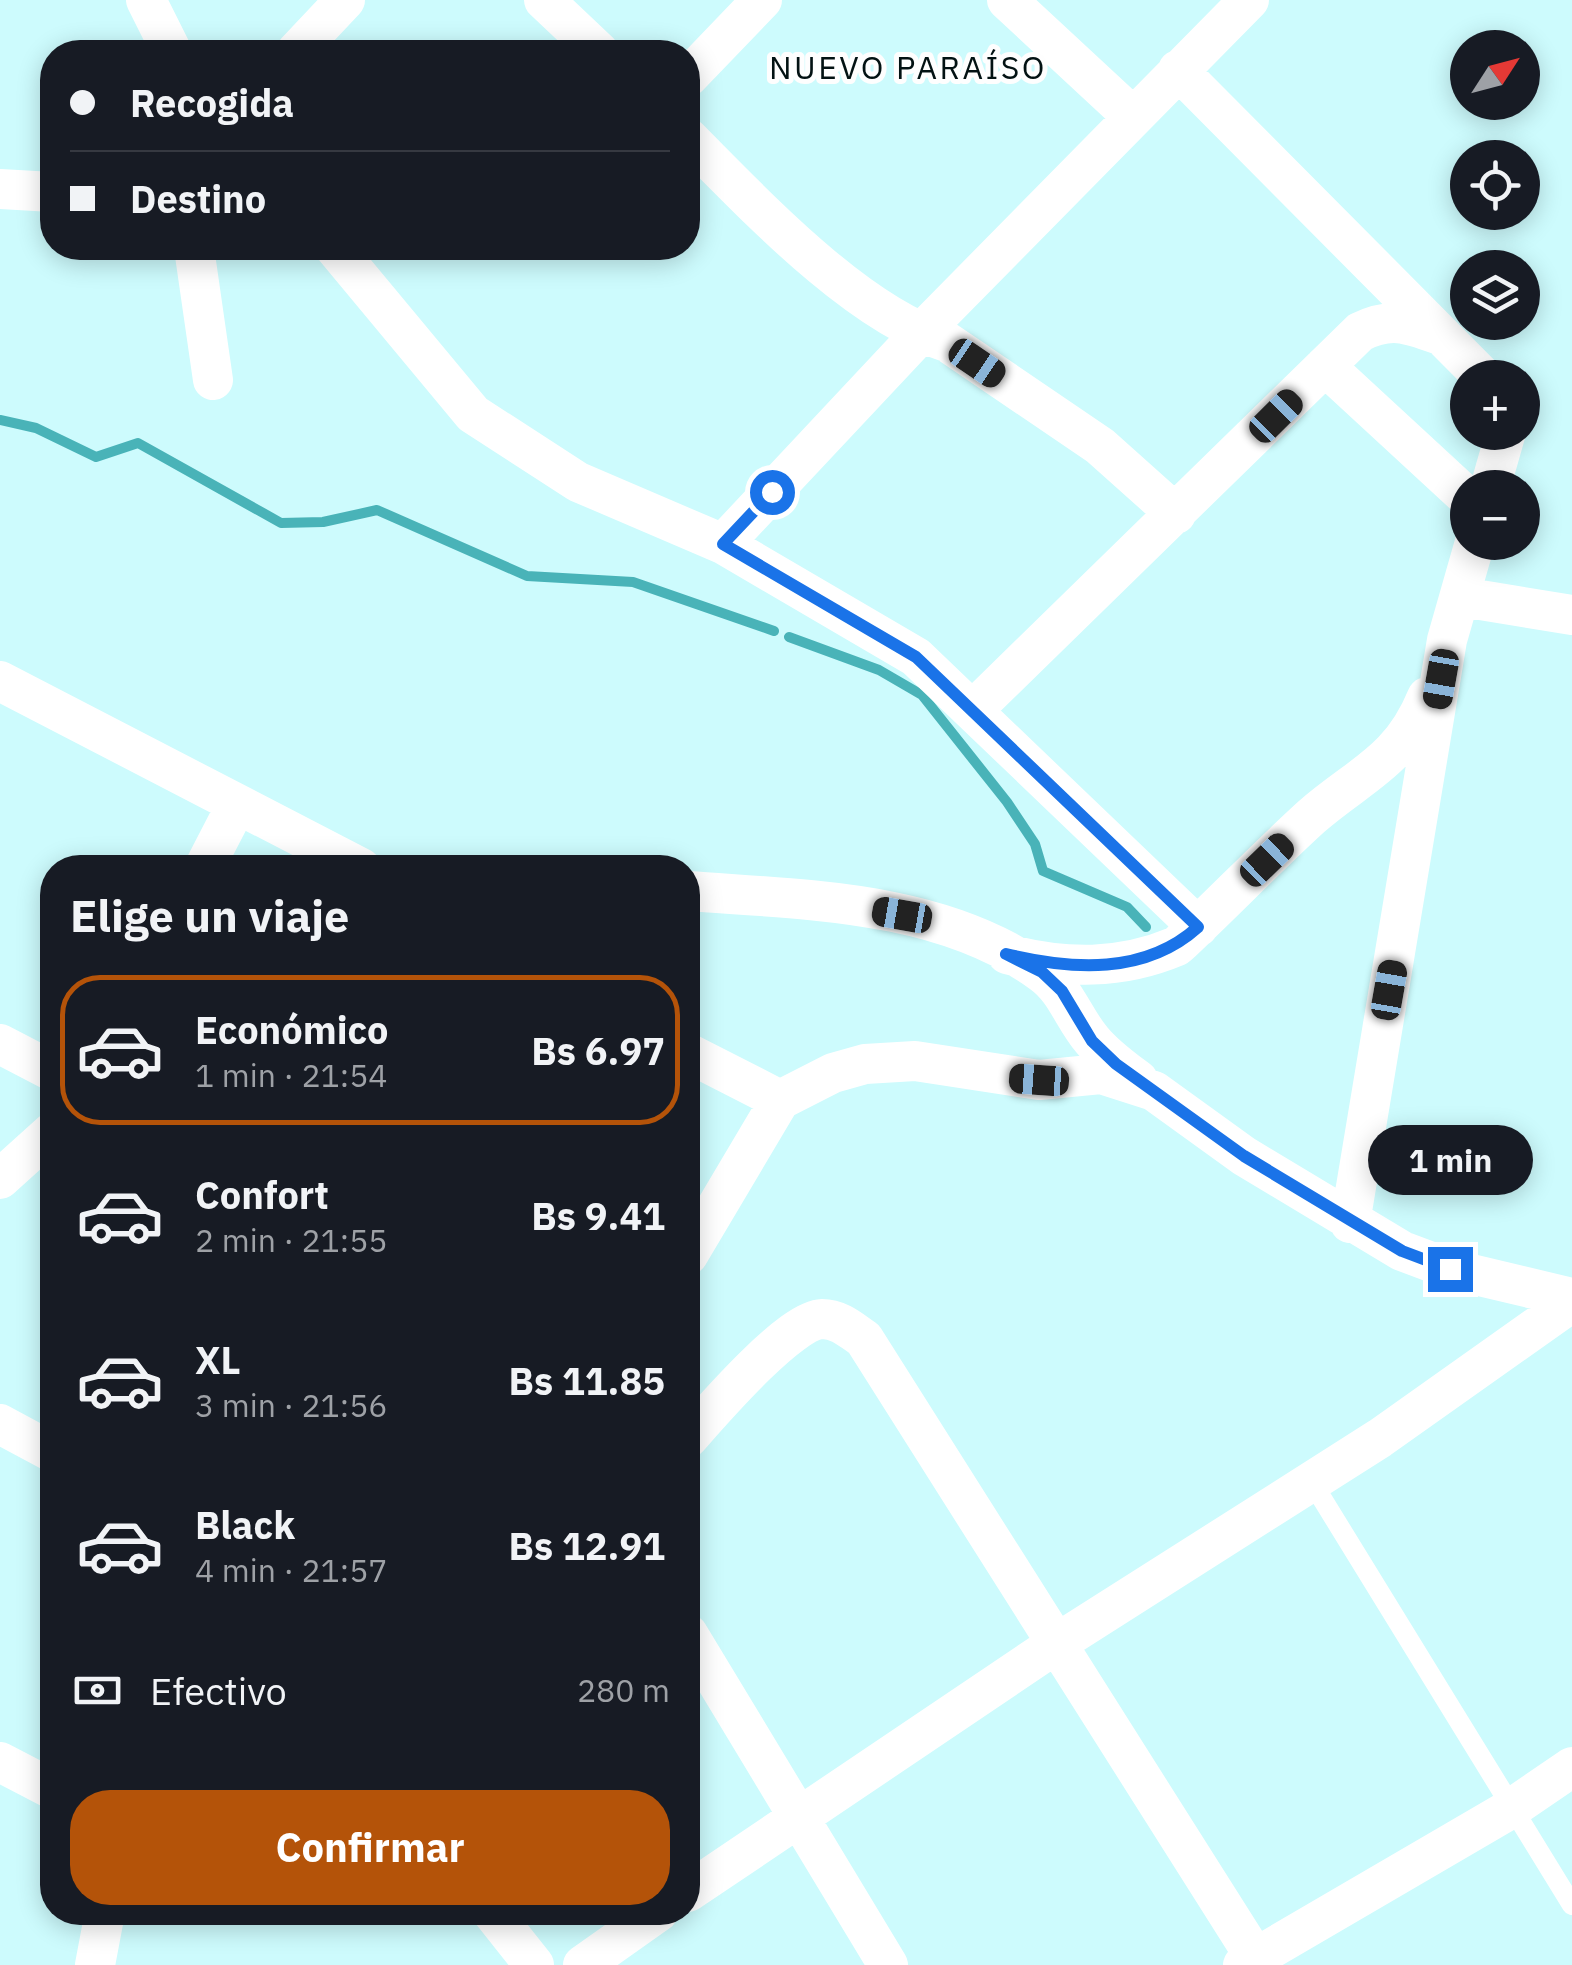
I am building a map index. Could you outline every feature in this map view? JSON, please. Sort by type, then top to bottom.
[{"type":"street","points":[[146,0],[166,40]]},
{"type":"street","points":[[307,40],[345,0]]},
{"type":"street","points":[[544,0],[586,40]]},
{"type":"street","points":[[700,65],[762,0]]},
{"type":"street","points":[[1007,0],[1133,117]]},
{"type":"street","points":[[723,544],[920,334],[1249,0]]},
{"type":"street","points":[[1178,70],[1465,360]]},
{"type":"street","points":[[700,150],[764,213],[883,314],[920,334],[947,342],[1100,446],[1176,514]]},
{"type":"street","points":[[0,189],[40,191]]},
{"type":"street","points":[[196,260],[213,380]]},
{"type":"street","points":[[345,260],[474,414],[578,482],[723,544],[916,657],[1198,927]]},
{"type":"street","points":[[972,710],[1360,332],[1379,322],[1401,321],[1437,334]]},
{"type":"street","points":[[1325,366],[1450,481]]},
{"type":"street","points":[[1006,954],[1057,964],[1116,964],[1176,946],[1314,815],[1382,766],[1406,741],[1448,640],[1471,560]]},
{"type":"street","points":[[1462,597],[1572,615]]},
{"type":"street","points":[[1350,1222],[1448,640]]},
{"type":"street","points":[[0,680],[335,855]]},
{"type":"street","points":[[211,855],[236,806]]},
{"type":"street","points":[[700,892],[825,901],[941,922],[1042,972],[1062,991],[1092,1041],[1244,1156],[1350,1222],[1402,1251],[1450,1269],[1572,1300]]},
{"type":"street","points":[[0,1044],[40,1065]]},
{"type":"street","points":[[700,1059],[780,1100]]},
{"type":"street","points":[[700,1236],[780,1100],[834,1073],[865,1064],[915,1062],[1039,1080],[1101,1074],[1154,1090]]},
{"type":"street","points":[[0,1178],[40,1143]]},
{"type":"street","points":[[700,1884],[1058,1642],[1310,1478],[1380,1438],[1572,1300]]},
{"type":"street","points":[[700,1426],[795,1330],[820,1319],[844,1324],[864,1339],[1058,1642],[1253,1962],[1512,1808],[1572,1767]]},
{"type":"street","points":[[0,1424],[40,1446]]},
{"type":"street","points":[[700,1654],[888,1965]]},
{"type":"street","points":[[0,1762],[40,1783]]},
{"type":"street","points":[[95,1965],[103,1925]]},
{"type":"street","points":[[502,1925],[534,1965]]},
{"type":"street","points":[[582,1965],[639,1925]]},
{"type":"lane","points":[[1310,1478],[1572,1905]]},
{"type":"waterway","points":[[0,420],[36,428],[96,457],[138,443],[281,523],[323,522],[377,510],[527,576],[633,582],[774,631]]},
{"type":"waterway","points":[[789,637],[879,670],[922,695],[1007,802],[1035,844],[1043,871],[1127,907],[1146,927]]},
{"type":"district","name":"NUEVO PARAÍSO","points":[[908,67]]},
{"type":"route","points":[[772,492],[723,544],[916,657],[1198,927],[1176,946],[1148,958],[1116,964],[1043,963],[1006,954],[1042,972],[1062,991],[1092,1041],[1116,1064],[1244,1156],[1402,1251],[1450,1269]]}]
